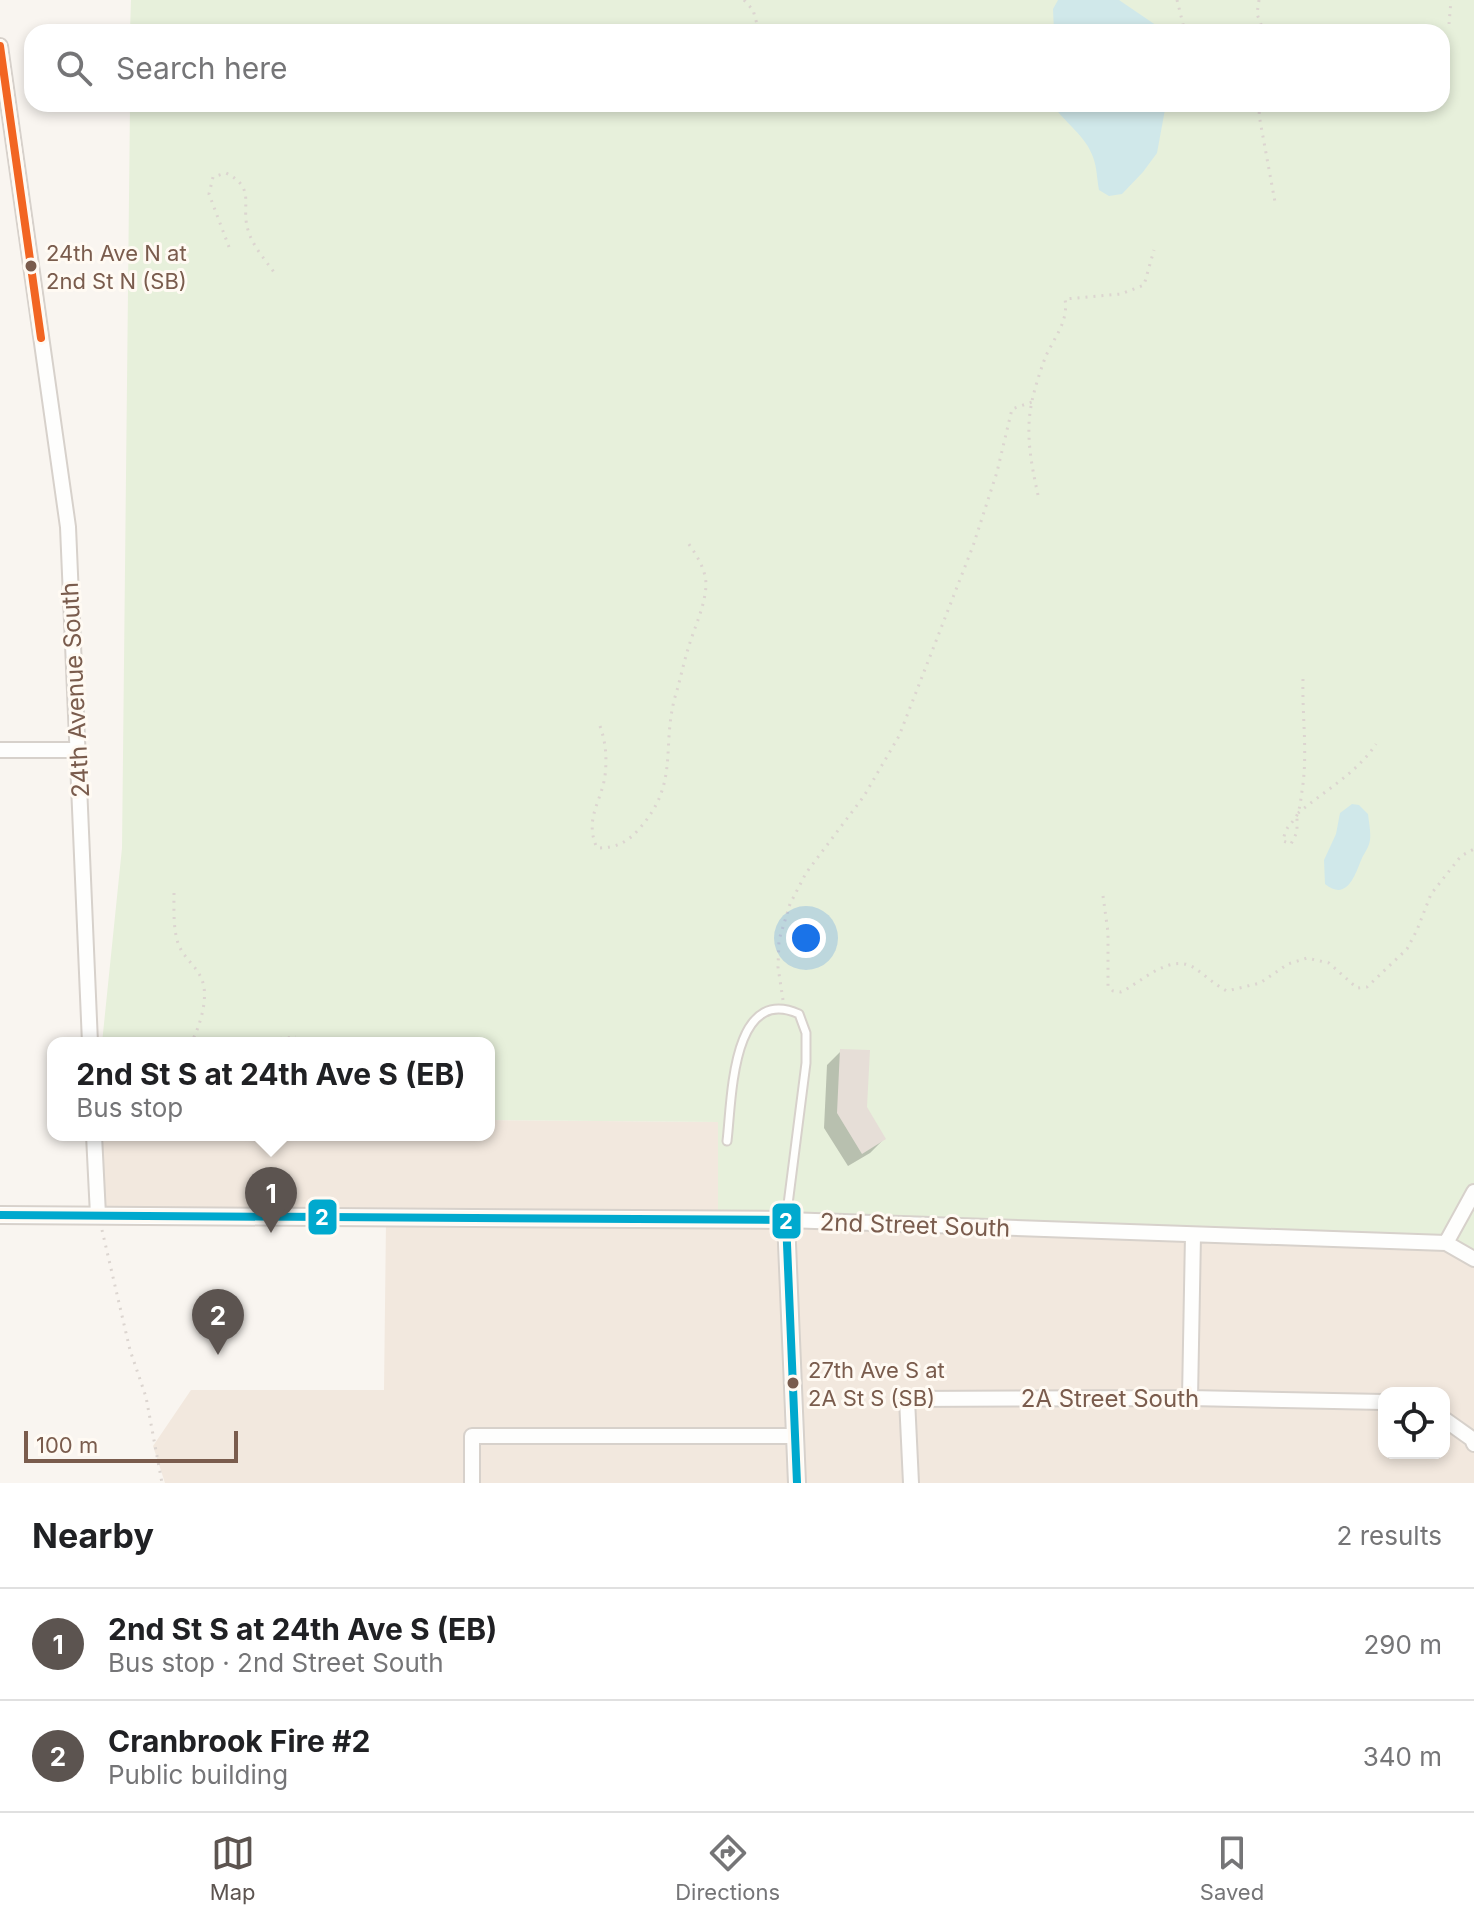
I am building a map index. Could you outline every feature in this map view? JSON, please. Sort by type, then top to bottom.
[{"type":"street","name":"24th Avenue South","points":[[0,46],[68,527],[90,1037]]},
{"type":"street","points":[[0,750],[77,750]]},
{"type":"street","points":[[94,1141],[98,1215]]},
{"type":"street","points":[[1474,1192],[1446,1243],[1474,1259]]},
{"type":"street","name":"2nd Street South","points":[[0,1215],[786,1220],[1446,1243]]},
{"type":"street","points":[[786,1220],[797,1483]]},
{"type":"street","points":[[1190,1398],[1193,1235]]},
{"type":"street","name":"2A Street South","points":[[911,1477],[907,1399],[1190,1398],[1378,1402]]},
{"type":"street","points":[[1450,1424],[1473,1442]]},
{"type":"street","points":[[472,1483],[472,1436],[794,1436]]},
{"type":"lane","points":[[727,1141],[735,1070],[747,1028],[759,1014],[770,1009],[785,1008],[799,1014],[806,1033],[806,1063],[786,1220]]},
{"type":"path","points":[[744,0],[753,10],[757,24]]},
{"type":"path","points":[[1177,0],[1183,24]]},
{"type":"path","points":[[1259,0],[1257,14],[1261,24]]},
{"type":"path","points":[[1449,24],[1451,0]]},
{"type":"path","points":[[1259,112],[1275,202]]},
{"type":"path","points":[[229,247],[209,194],[213,177],[226,173],[240,180],[247,194],[249,232],[276,275]]},
{"type":"path","points":[[1038,495],[1028,445],[1032,402],[1046,355],[1059,334],[1065,299],[1121,294],[1144,285],[1154,250]]},
{"type":"path","points":[[785,1008],[778,967],[779,940],[790,904],[806,873],[864,796],[899,736],[973,546],[997,472],[1012,409],[1032,402]]},
{"type":"path","points":[[600,726],[606,746],[604,778],[593,812],[592,837],[597,848],[614,848],[633,835],[649,817],[663,793],[671,712],[688,646],[698,624],[706,584],[700,560],[686,540]]},
{"type":"path","points":[[1303,679],[1302,722],[1306,749],[1297,814],[1297,832],[1291,844],[1283,841],[1286,827],[1297,814],[1363,763],[1376,744]]},
{"type":"path","points":[[1103,896],[1108,932],[1108,986],[1113,991],[1121,992],[1169,964],[1193,966],[1227,991],[1260,983],[1288,964],[1307,958],[1329,963],[1357,988],[1367,987],[1407,949],[1431,894],[1461,856],[1474,849]]},
{"type":"path","points":[[174,893],[177,940],[203,981],[199,1027],[194,1037]]},
{"type":"path","points":[[98,1215],[130,1350],[146,1397],[162,1483]]},
{"type":"shaded area","points":[[495,1120],[718,1122],[718,1220],[1438,1248],[1474,1263],[1474,1483],[165,1483],[153,1446],[191,1390],[384,1390],[386,1221],[95,1220],[90,1141],[495,1141]]},
{"type":"green space","points":[[131,0],[1474,0],[1474,1263],[1438,1248],[718,1221],[718,1122],[495,1120],[495,1037],[103,1037],[122,848],[130,112],[1450,112],[1450,24],[130,24]]},
{"type":"water","points":[[1058,0],[1119,0],[1154,24],[1054,24],[1053,9]]},
{"type":"water","points":[[1058,112],[1165,112],[1157,153],[1122,194],[1109,196],[1099,190],[1090,149]]},
{"type":"water","points":[[1352,804],[1359,805],[1368,814],[1369,843],[1349,884],[1339,890],[1333,889],[1325,884],[1324,860],[1336,834],[1340,813]]},
{"type":"building","points":[[840,1049],[870,1050],[867,1107],[886,1139],[862,1154],[837,1113]]},
{"type":"transit line","points":[[0,46],[41,338]]},
{"type":"transit line","name":"2","points":[[0,1215],[786,1220],[797,1483]]},
{"type":"place","name":"24th Ave N at 2nd St N (SB)","points":[[31,266]]},
{"type":"place","name":"2nd St S at 24th Ave S (EB)","points":[[271,1233]]},
{"type":"place","name":"Cranbrook Fire #2","points":[[218,1355]]},
{"type":"place","name":"27th Ave S at 2A St S (SB)","points":[[793,1383]]}]
